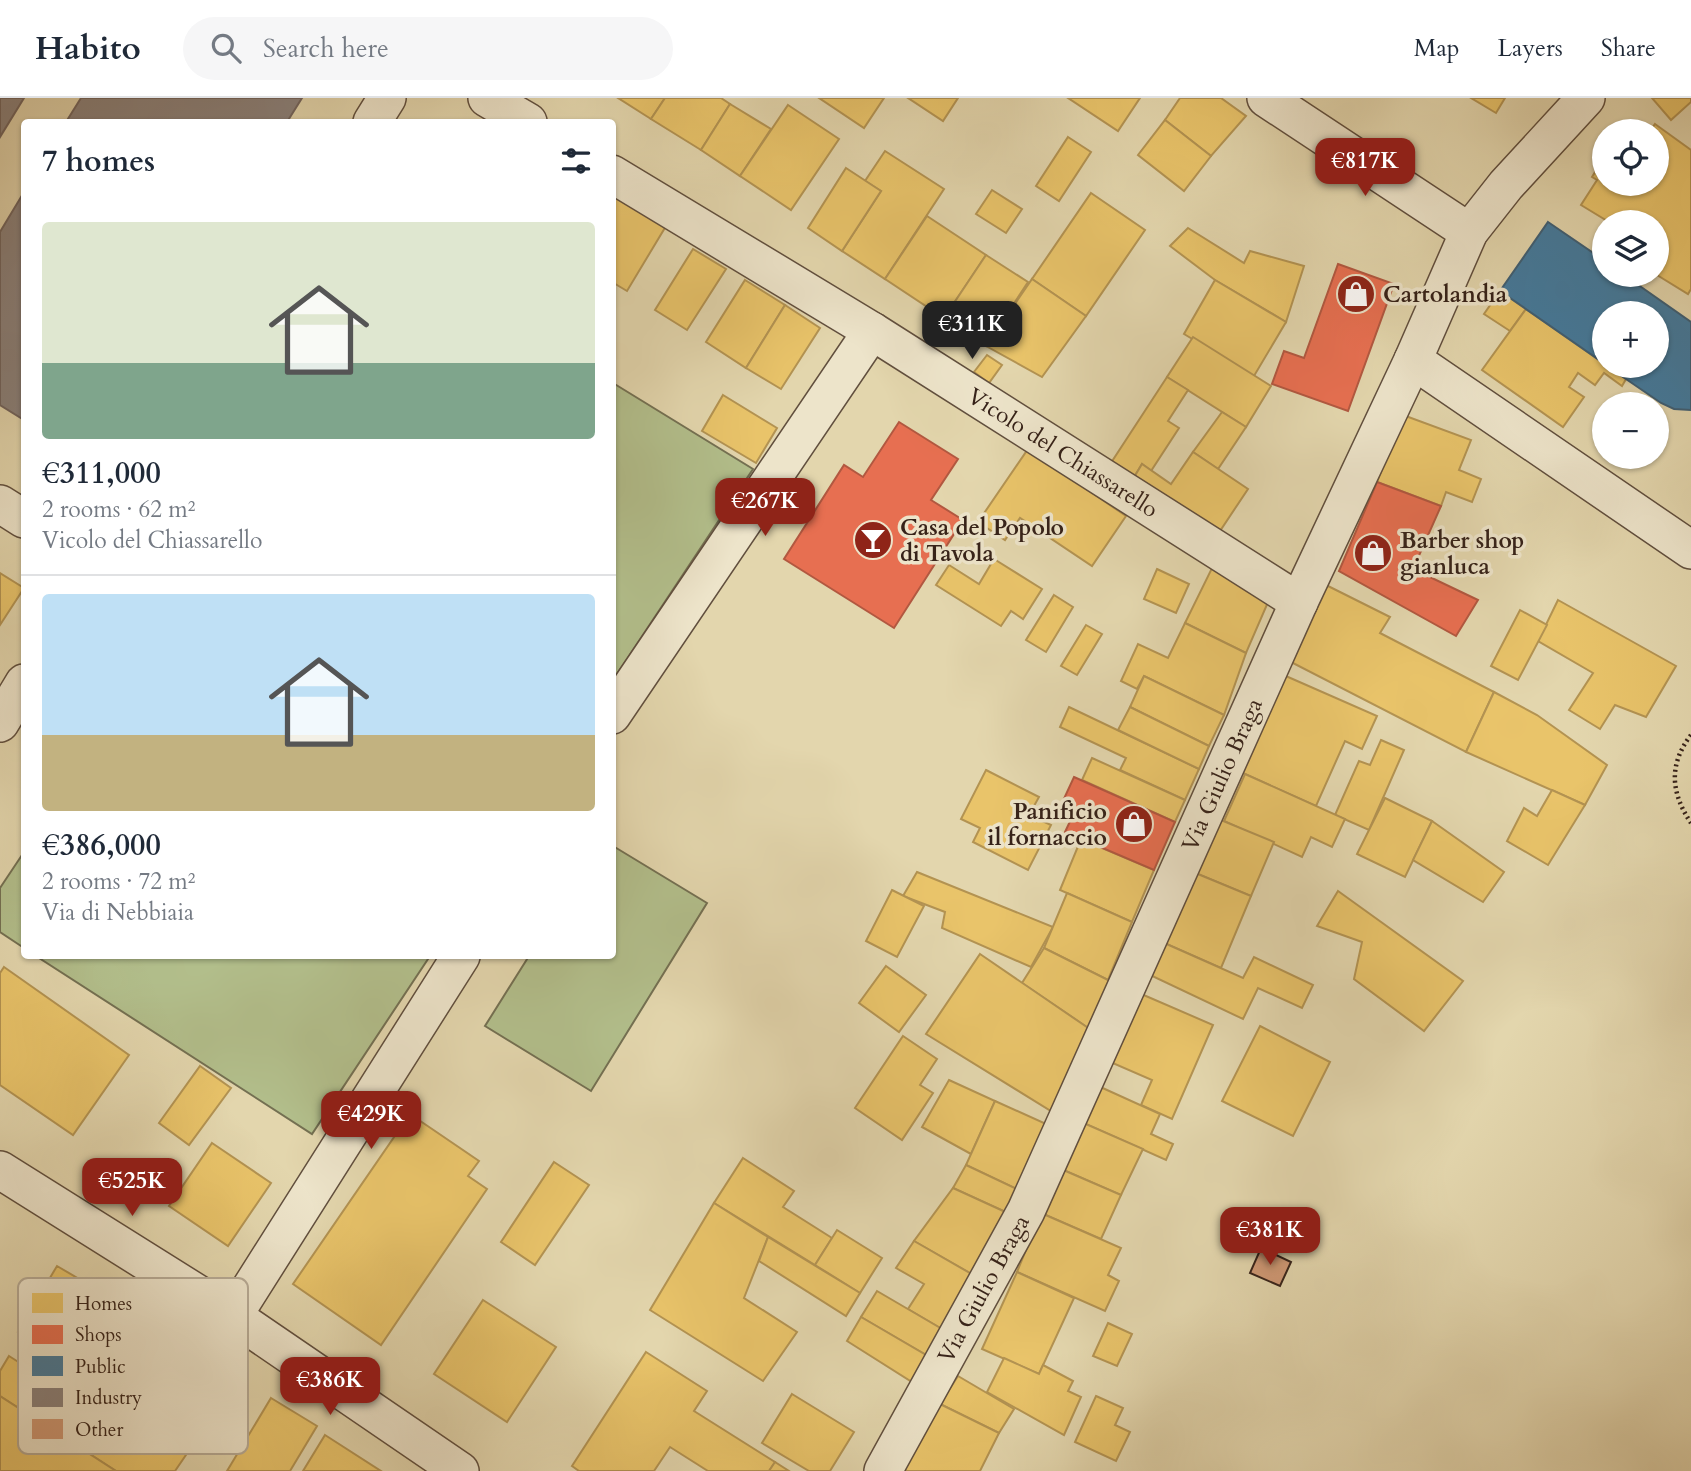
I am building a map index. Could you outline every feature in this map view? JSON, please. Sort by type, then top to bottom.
[{"type":"street","points":[[374,119],[387,98]]},
{"type":"street","points":[[487,98],[523,119]]},
{"type":"street","name":"Via Giulio Braga","points":[[883,1471],[1026,1211],[1298,602],[1413,360],[1469,232],[1506,185],[1586,98]]},
{"type":"street","points":[[1280,107],[1469,232]]},
{"type":"street","name":"Vicolo del Chiassarello","points":[[616,176],[872,331],[1298,602]]},
{"type":"street","points":[[616,709],[872,331]]},
{"type":"street","points":[[1413,360],[1691,550]]},
{"type":"street","points":[[0,504],[21,517]]},
{"type":"street","points":[[0,723],[21,688]]},
{"type":"street","points":[[248,1291],[459,959]]},
{"type":"street","points":[[0,1170],[174,1278]]},
{"type":"street","points":[[248,1325],[460,1471]]},
{"type":"path","points":[[1691,735],[1682,747],[1674,775],[1678,804],[1691,823]]},
{"type":"green space","points":[[616,385],[753,469],[616,675]]},
{"type":"green space","points":[[616,848],[707,903],[591,1091],[485,1026],[527,959],[616,959]]},
{"type":"green space","points":[[21,856],[21,946],[0,932],[0,888]]},
{"type":"green space","points":[[41,959],[428,959],[312,1134]]},
{"type":"building: Homes","points":[[618,98],[665,98],[651,119]]},
{"type":"building: Homes","points":[[665,98],[721,98],[730,104],[701,150],[651,119]]},
{"type":"building: Homes","points":[[819,98],[884,98],[864,128]]},
{"type":"building: Homes","points":[[908,98],[958,98],[943,121]]},
{"type":"building: Homes","points":[[1068,98],[1140,98],[1118,131]]},
{"type":"building: Homes","points":[[1180,98],[1221,98],[1246,116],[1211,156],[1165,120]]},
{"type":"building: Homes","points":[[1471,98],[1505,98],[1496,113]]},
{"type":"building: Homes","points":[[1652,98],[1691,98],[1691,102],[1671,120]]},
{"type":"building: Homes","points":[[730,104],[771,129],[740,176],[701,150]]},
{"type":"building: Homes","points":[[788,105],[839,139],[791,210],[740,176]]},
{"type":"building: Homes","points":[[1165,120],[1211,156],[1184,191],[1138,155]]},
{"type":"building: Homes","points":[[1669,134],[1691,150],[1691,289],[1688,294],[1669,282],[1669,210],[1592,212],[1581,205],[1592,188],[1592,196],[1669,196]]},
{"type":"building: Homes","points":[[1068,137],[1091,152],[1059,201],[1036,186]]},
{"type":"building: Homes","points":[[885,151],[944,189],[885,279],[842,251],[881,191],[865,181]]},
{"type":"building: Homes","points":[[846,168],[881,191],[842,251],[808,228]]},
{"type":"building: Homes","points":[[992,190],[1022,209],[1006,233],[976,214]]},
{"type":"building: Homes","points":[[1091,193],[1145,230],[1086,316],[1032,279]]},
{"type":"building: Homes","points":[[616,196],[666,226],[627,291],[616,284]]},
{"type":"building: Homes","points":[[927,216],[986,255],[944,318],[885,279]]},
{"type":"building: Homes","points":[[1188,228],[1244,263],[1250,251],[1304,266],[1286,322],[1215,280],[1170,246]]},
{"type":"building: Homes","points":[[693,249],[726,269],[687,330],[655,310]]},
{"type":"building: Homes","points":[[986,255],[1028,282],[986,346],[944,318]]},
{"type":"building: Homes","points":[[1032,279],[1086,316],[1042,377],[986,346]]},
{"type":"building: Homes","points":[[745,280],[785,305],[746,368],[706,342]]},
{"type":"building: Homes","points":[[1215,280],[1286,322],[1254,376],[1184,334]]},
{"type":"building: Homes","points":[[1500,291],[1526,309],[1510,331],[1484,314]]},
{"type":"building: Homes","points":[[785,305],[820,328],[781,389],[746,368]]},
{"type":"building: Homes","points":[[1526,309],[1592,355],[1592,378],[1600,378],[1595,385],[1578,373],[1569,387],[1584,397],[1563,427],[1482,370]]},
{"type":"building: Homes","points":[[1193,337],[1271,386],[1246,427],[1167,377]]},
{"type":"building: Homes","points":[[987,355],[1002,365],[989,383],[974,372]]},
{"type":"building: Homes","points":[[1167,377],[1188,390],[1168,421],[1179,428],[1151,471],[1142,464],[1130,484],[1107,469]]},
{"type":"building: Homes","points":[[1611,378],[1626,379],[1622,386]]},
{"type":"building: Homes","points":[[723,395],[777,428],[756,463],[702,431]]},
{"type":"building: Homes","points":[[1222,412],[1246,427],[1218,469],[1193,452]]},
{"type":"building: Homes","points":[[1403,415],[1471,440],[1459,470],[1481,479],[1472,502],[1446,492],[1441,506],[1377,482]]},
{"type":"building: Homes","points":[[1028,449],[1126,516],[1092,566],[1020,518],[1005,540],[978,522]]},
{"type":"building: Homes","points":[[1193,452],[1248,489],[1214,540],[1130,484],[1142,464],[1171,484]]},
{"type":"building: Homes","points":[[994,559],[1042,589],[1023,619],[1011,611],[1001,626],[936,585],[949,565],[979,584]]},
{"type":"building: Homes","points":[[1214,564],[1272,593],[1246,653],[1185,623]]},
{"type":"building: Homes","points":[[1157,569],[1189,584],[1176,613],[1144,599]]},
{"type":"building: Homes","points":[[0,573],[21,586],[21,593],[0,625]]},
{"type":"building: Homes","points":[[1326,585],[1390,617],[1380,633],[1494,692],[1466,752],[1289,661]]},
{"type":"building: Homes","points":[[1054,595],[1073,607],[1046,652],[1026,640]]},
{"type":"building: Homes","points":[[1558,600],[1676,666],[1646,717],[1615,705],[1600,729],[1569,710],[1593,673],[1538,641]]},
{"type":"building: Homes","points":[[1520,610],[1547,625],[1518,680],[1491,666]]},
{"type":"building: Homes","points":[[1185,623],[1246,653],[1224,715],[1144,676],[1137,689],[1121,681],[1138,644],[1168,658]]},
{"type":"building: Homes","points":[[1086,625],[1102,634],[1077,675],[1061,666]]},
{"type":"building: Homes","points":[[1279,673],[1377,716],[1362,749],[1345,741],[1316,806],[1236,770]]},
{"type":"building: Homes","points":[[1144,676],[1224,715],[1209,746],[1130,707]]},
{"type":"building: Homes","points":[[1494,692],[1537,715],[1607,765],[1585,805],[1466,752]]},
{"type":"building: Homes","points":[[1069,707],[1199,769],[1185,800],[1120,770],[1126,758],[1060,727]]},
{"type":"building: Homes","points":[[1130,707],[1209,746],[1199,769],[1118,730]]},
{"type":"building: Homes","points":[[1381,740],[1404,750],[1369,830],[1335,815],[1359,761],[1370,765]]},
{"type":"building: Homes","points":[[1092,758],[1185,800],[1175,822],[1082,780]]},
{"type":"building: Homes","points":[[986,770],[1039,797],[1029,815],[1051,825],[1028,870],[973,842],[980,828],[961,819]]},
{"type":"building: Homes","points":[[1245,774],[1345,819],[1332,847],[1311,837],[1302,857],[1224,821]]},
{"type":"building: Homes","points":[[1552,790],[1585,805],[1548,865],[1507,841],[1524,808],[1537,816]]},
{"type":"building: Homes","points":[[1385,798],[1432,821],[1405,877],[1357,854]]},
{"type":"building: Homes","points":[[1216,818],[1274,842],[1251,896],[1193,872]]},
{"type":"building: Homes","points":[[1432,821],[1504,872],[1483,902],[1413,860]]},
{"type":"building: Homes","points":[[1081,839],[1154,870],[1132,922],[1060,890]]},
{"type":"building: Homes","points":[[917,872],[1053,927],[1031,967],[942,928],[945,912],[903,896]]},
{"type":"building: Homes","points":[[1193,872],[1251,896],[1221,968],[1162,942]]},
{"type":"building: Homes","points":[[892,890],[924,906],[897,957],[866,941]]},
{"type":"building: Homes","points":[[1338,891],[1463,981],[1424,1031],[1354,979],[1362,942],[1317,926]]},
{"type":"building: Homes","points":[[1067,893],[1132,922],[1108,980],[1044,948]]},
{"type":"building: Homes","points":[[1162,942],[1243,978],[1254,957],[1313,985],[1302,1008],[1258,988],[1243,1019],[1148,974]]},
{"type":"building: Homes","points":[[1044,948],[1118,985],[1097,1034],[1022,983]]},
{"type":"building: Homes","points":[[980,954],[1097,1034],[1059,1116],[926,1034]]},
{"type":"building: Homes","points":[[886,966],[926,995],[899,1032],[859,1003]]},
{"type":"building: Homes","points":[[4,967],[129,1055],[73,1135],[0,1085],[0,973]]},
{"type":"building: Homes","points":[[1139,993],[1213,1025],[1172,1119],[1141,1105],[1152,1080],[1108,1061]]},
{"type":"building: Homes","points":[[1260,1026],[1330,1062],[1293,1136],[1222,1101]]},
{"type":"building: Homes","points":[[903,1036],[937,1059],[920,1085],[933,1093],[902,1140],[855,1108]]},
{"type":"building: Homes","points":[[200,1066],[231,1088],[189,1145],[159,1123]]},
{"type":"building: Homes","points":[[949,1080],[995,1101],[971,1154],[922,1127]]},
{"type":"building: Homes","points":[[1096,1085],[1160,1114],[1151,1134],[1173,1144],[1166,1160],[1079,1121]]},
{"type":"building: Homes","points":[[995,1101],[1055,1128],[1025,1193],[966,1165]]},
{"type":"building: Homes","points":[[410,1114],[479,1161],[468,1176],[487,1189],[381,1345],[293,1284]]},
{"type":"building: Homes","points":[[1079,1121],[1143,1149],[1121,1195],[1061,1169]]},
{"type":"building: Homes","points":[[212,1143],[271,1183],[228,1246],[169,1206]]},
{"type":"building: Homes","points":[[743,1158],[794,1191],[783,1207],[832,1238],[815,1265],[714,1203]]},
{"type":"building: Homes","points":[[554,1162],[589,1185],[535,1265],[501,1242]]},
{"type":"building: Homes","points":[[966,1165],[1025,1193],[1012,1215],[953,1188]]},
{"type":"building: Homes","points":[[1061,1169],[1121,1195],[1101,1239],[1041,1213]]},
{"type":"building: Homes","points":[[953,1188],[1012,1215],[975,1276],[914,1241]]},
{"type":"building: Homes","points":[[714,1203],[768,1237],[744,1298],[797,1332],[763,1381],[650,1310]]},
{"type":"building: Homes","points":[[1041,1213],[1121,1248],[1108,1275],[1119,1281],[1105,1311],[1017,1272]]},
{"type":"building: Homes","points":[[837,1230],[882,1258],[860,1293],[815,1265]]},
{"type":"building: Homes","points":[[768,1237],[860,1293],[846,1316],[759,1261]]},
{"type":"building: Homes","points":[[914,1241],[975,1276],[942,1329],[908,1309],[924,1284],[896,1268]]},
{"type":"building: Homes","points":[[57,1266],[77,1278],[50,1278]]},
{"type":"building: Homes","points":[[1017,1272],[1074,1298],[1039,1374],[982,1349]]},
{"type":"building: Homes","points":[[877,1291],[942,1329],[926,1355],[861,1317]]},
{"type":"building: Homes","points":[[483,1300],[556,1347],[507,1422],[434,1374]]},
{"type":"building: Homes","points":[[861,1317],[926,1355],[912,1382],[847,1341]]},
{"type":"building: Homes","points":[[1108,1323],[1132,1334],[1117,1366],[1093,1356]]},
{"type":"building: Homes","points":[[646,1352],[707,1391],[694,1411],[775,1462],[769,1471],[708,1471],[670,1447],[654,1471],[579,1471],[572,1466]]},
{"type":"building: Homes","points":[[9,1356],[18,1362],[18,1408],[0,1396],[0,1371]]},
{"type":"building: Homes","points":[[1004,1358],[1039,1374],[1043,1365],[1073,1381],[1068,1391],[1081,1397],[1064,1435],[987,1392]]},
{"type":"building: Homes","points":[[958,1376],[1014,1409],[999,1433],[940,1404]]},
{"type":"building: Homes","points":[[792,1394],[854,1432],[830,1471],[809,1471],[762,1443]]},
{"type":"building: Homes","points":[[0,1396],[18,1408],[18,1454],[90,1454],[116,1471],[0,1471]]},
{"type":"building: Homes","points":[[1096,1396],[1123,1408],[1115,1425],[1130,1432],[1116,1461],[1075,1442]]},
{"type":"building: Homes","points":[[271,1398],[317,1426],[290,1471],[227,1471],[237,1454],[248,1454],[248,1436]]},
{"type":"building: Homes","points":[[940,1404],[999,1433],[980,1471],[907,1471],[901,1468]]},
{"type":"building: Homes","points":[[325,1435],[381,1471],[303,1471]]},
{"type":"building: Homes","points":[[90,1454],[187,1454],[175,1471],[116,1471]]},
{"type":"building: Homes","points":[[775,1462],[789,1471],[769,1471]]},
{"type":"building: Shops","points":[[1338,264],[1394,284],[1348,411],[1272,384],[1284,351],[1304,358]]},
{"type":"building: Shops","name":"Casa del Popolo di Tavola","points":[[899,422],[958,459],[931,500],[963,520],[894,628],[784,559],[844,465],[863,477]]},
{"type":"building: Shops","points":[[1377,482],[1441,506],[1413,569],[1478,600],[1456,636],[1339,571]]},
{"type":"building: Shops","points":[[1074,777],[1175,822],[1154,870],[1065,832],[1074,813],[1062,803]]},
{"type":"building: Public","points":[[1548,222],[1592,252],[1592,287],[1641,287],[1661,301],[1592,301],[1592,355],[1500,291]]},
{"type":"building: Public","points":[[1669,307],[1691,322],[1691,410],[1669,407],[1669,392],[1645,392],[1625,378],[1669,378]]},
{"type":"building: Industry","points":[[0,98],[24,98],[0,137]]},
{"type":"building: Industry","points":[[81,98],[302,98],[289,119],[68,119]]},
{"type":"building: Industry","points":[[21,197],[21,418],[0,405],[0,232]]},
{"type":"building: Other","points":[[1261,1248],[1291,1262],[1280,1286],[1250,1273]]},
{"type":"place","name":"Cartolandia","points":[[1356,294]]},
{"type":"place","name":"Casa del Popolo di Tavola","points":[[873,540]]},
{"type":"place","name":"Barber shop gianluca","points":[[1373,553]]},
{"type":"place","name":"Panificio il fornaccio","points":[[1134,824]]}]
